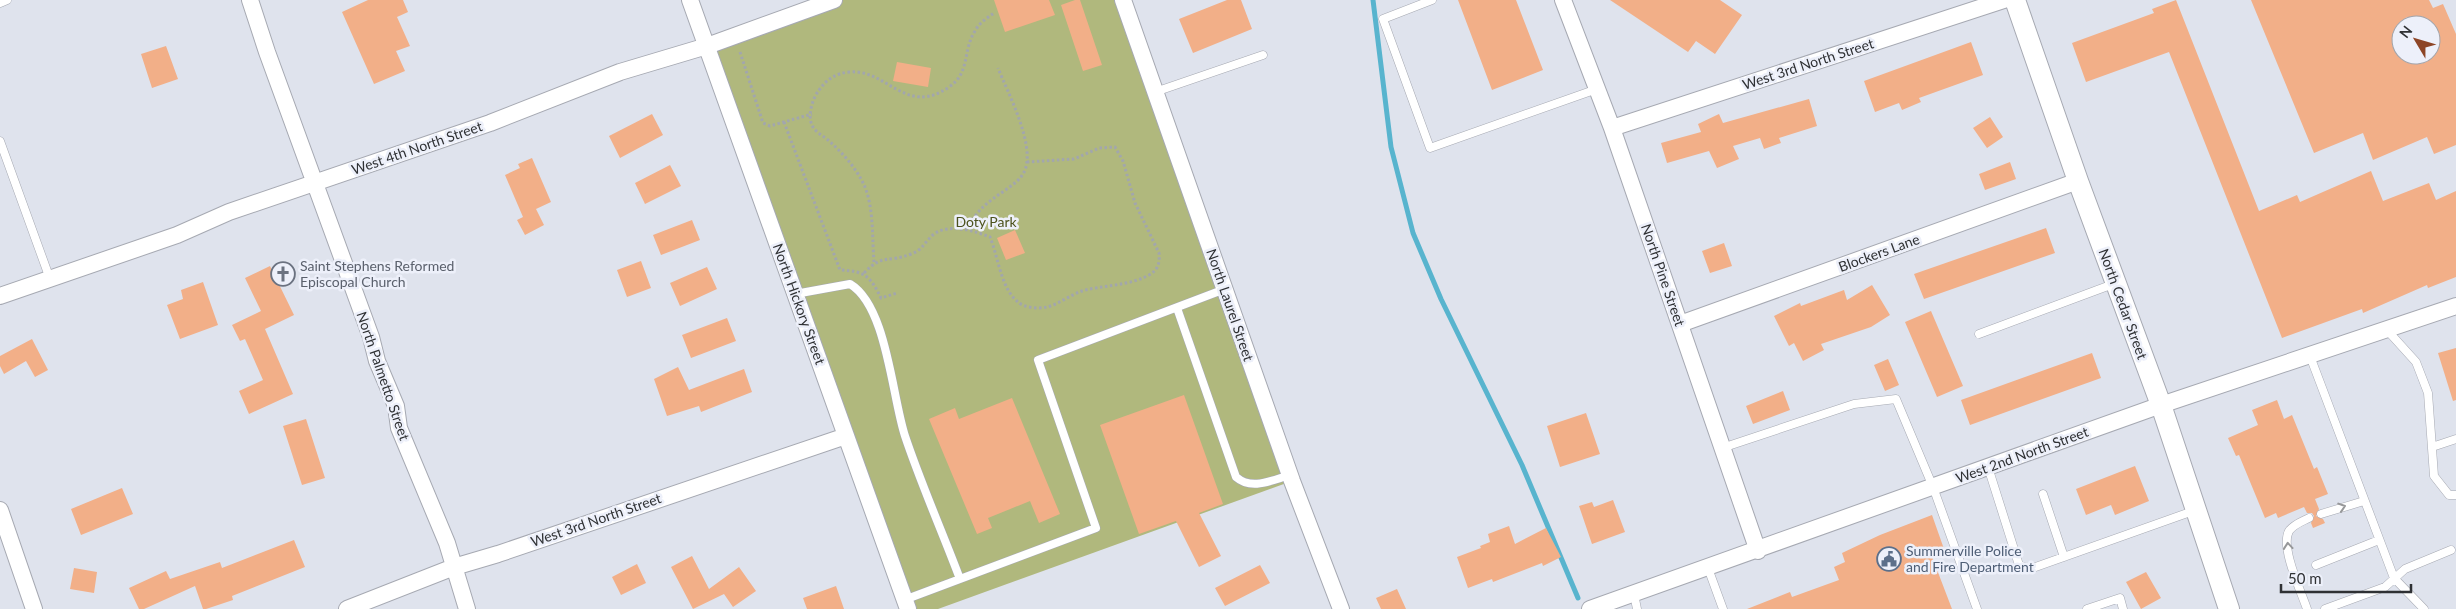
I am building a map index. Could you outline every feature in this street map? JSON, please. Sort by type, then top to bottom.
[{"type":"street","name":"North Palmetto Street","points":[[250,0],[371,337],[377,361],[396,406],[399,428],[448,543],[468,609]]},
{"type":"street","name":"North Hickory Street","points":[[690,0],[906,604]]},
{"type":"street","name":"West 4th North Street","points":[[0,296],[177,235],[229,212],[465,129],[490,123],[620,72],[706,46],[834,0]]},
{"type":"street","name":"North Laurel Street","points":[[1123,0],[1290,475],[1341,609]]},
{"type":"street","name":"North Pine Street","points":[[1563,0],[1612,128],[1758,551]]},
{"type":"street","name":"West 3rd North Street","points":[[1612,128],[2004,0]]},
{"type":"street","name":"North Cedar Street","points":[[2015,0],[2078,181],[2161,405],[2228,609]]},
{"type":"street","name":"Blockers Lane","points":[[1680,324],[2078,181]]},
{"type":"street","name":"West 2nd North Street","points":[[1590,609],[1636,601],[1708,568],[1933,487],[2161,405],[2456,306]]},
{"type":"street","name":"West 3rd North Street","points":[[347,609],[454,567],[498,554],[788,454],[846,436]]},
{"type":"street","points":[[0,510],[34,609]]},
{"type":"lane","points":[[0,3],[7,0]]},
{"type":"lane","points":[[1432,0],[1384,19],[1430,148],[1597,89]]},
{"type":"lane","points":[[1155,92],[1263,54]]},
{"type":"lane","points":[[0,141],[50,279]]},
{"type":"lane","points":[[1979,334],[2116,283]]},
{"type":"lane","points":[[795,294],[850,284],[868,301],[896,391],[904,434],[960,579]]},
{"type":"lane","points":[[906,604],[960,579],[1096,528],[1038,360],[1225,289]]},
{"type":"lane","points":[[1177,308],[1236,477],[1252,486],[1290,475]]},
{"type":"lane","points":[[2387,330],[2416,362],[2428,393],[2434,476],[2449,495],[2456,495]]},
{"type":"lane","points":[[2310,356],[2394,578],[2424,609]]},
{"type":"lane","points":[[1722,448],[1854,404],[1896,399],[1933,487],[1977,609]]},
{"type":"lane","points":[[2432,447],[2456,440]]},
{"type":"lane","points":[[1988,468],[2019,565],[2030,569],[2196,510]]},
{"type":"lane","points":[[2043,494],[2064,557]]},
{"type":"lane","points":[[2321,514],[2364,501]]},
{"type":"lane","points":[[2307,609],[2288,553],[2286,539],[2295,525],[2309,518]]},
{"type":"lane","points":[[2316,564],[2379,540]]},
{"type":"lane","points":[[2325,609],[2385,587],[2405,569],[2451,550]]},
{"type":"lane","points":[[1708,568],[1723,609]]},
{"type":"lane","points":[[2087,609],[2120,598],[2123,609]]},
{"type":"path","points":[[874,262],[869,203],[865,187],[853,166],[828,140],[815,130],[810,122],[812,114],[811,103],[828,78],[852,72],[884,82],[911,96],[924,98],[948,88],[964,72],[969,42],[975,30],[994,13]]},
{"type":"path","points":[[735,34],[763,123],[770,126],[812,114]]},
{"type":"path","points":[[968,229],[979,210],[1019,180],[1025,171],[1027,162],[1024,136],[998,68]]},
{"type":"path","points":[[784,122],[840,270],[864,273],[874,282],[881,298],[897,293]]},
{"type":"path","points":[[864,273],[874,262],[880,259],[900,258],[922,249],[934,234],[946,230],[968,229],[990,237],[998,255],[1002,278],[1009,292],[1018,303],[1028,306],[1048,307],[1082,292],[1137,280],[1156,269],[1160,262],[1160,253],[1134,203],[1123,161],[1115,147],[1099,148],[1074,158],[1027,162]]},
{"type":"green space","name":"Doty Park","points":[[837,0],[1123,0],[1292,481],[938,609],[908,609],[707,46]]},
{"type":"building","points":[[368,0],[403,0],[408,12],[397,17],[410,46],[396,51],[405,71],[374,84],[342,12]]},
{"type":"building","points":[[994,0],[1049,0],[1055,15],[1005,32]]},
{"type":"building","points":[[1080,0],[1102,65],[1083,71],[1061,5]]},
{"type":"building","points":[[1227,0],[1241,0],[1252,29],[1193,53],[1179,19]]},
{"type":"building","points":[[1458,0],[1516,0],[1543,70],[1492,90]]},
{"type":"building","points":[[1610,0],[1720,0],[1742,15],[1715,54],[1696,41],[1688,52]]},
{"type":"building","points":[[2176,0],[2259,211],[2297,195],[2300,202],[2371,171],[2383,201],[2429,183],[2436,200],[2456,191],[2456,277],[2428,288],[2427,285],[2363,313],[2362,309],[2282,338],[2169,52],[2086,82],[2072,43],[2154,13],[2152,9]]},
{"type":"building","points":[[2251,0],[2429,0],[2433,8],[2443,4],[2456,34],[2456,145],[2434,154],[2427,137],[2373,160],[2363,133],[2314,153]]},
{"type":"building","points":[[1971,42],[1983,75],[1919,98],[1921,102],[1902,110],[1899,103],[1875,112],[1864,81]]},
{"type":"building","points":[[166,46],[178,79],[152,88],[141,54]]},
{"type":"building","points":[[897,62],[931,68],[928,87],[893,81]]},
{"type":"building","points":[[1809,99],[1817,126],[1779,138],[1781,143],[1764,149],[1760,138],[1733,146],[1739,159],[1717,168],[1709,151],[1667,163],[1661,143],[1701,132],[1698,124],[1719,114],[1723,123]]},
{"type":"building","points":[[652,114],[663,135],[620,158],[609,136]]},
{"type":"building","points":[[1990,117],[2003,137],[1987,148],[1973,128]]},
{"type":"building","points":[[532,158],[551,202],[536,209],[544,225],[525,235],[517,220],[523,217],[505,175],[520,168],[518,164]]},
{"type":"building","points":[[2010,162],[2016,179],[1985,190],[1979,174]]},
{"type":"building","points":[[670,165],[681,186],[645,204],[635,183]]},
{"type":"building","points":[[692,220],[700,240],[661,255],[653,235]]},
{"type":"building","points":[[2046,228],[2055,253],[1924,299],[1914,274]]},
{"type":"building","points":[[1015,230],[1025,253],[1006,260],[997,238]]},
{"type":"building","points":[[1724,243],[1732,266],[1710,273],[1702,251]]},
{"type":"building","points":[[641,261],[651,288],[627,297],[617,270]]},
{"type":"building","points":[[270,266],[294,315],[265,329],[293,394],[249,414],[239,391],[263,380],[245,339],[240,341],[232,325],[261,311],[245,278]]},
{"type":"building","points":[[707,267],[717,289],[680,306],[670,283]]},
{"type":"building","points":[[203,282],[218,325],[180,339],[167,305],[183,299],[181,290]]},
{"type":"building","points":[[1872,285],[1890,315],[1871,327],[1821,344],[1824,350],[1803,361],[1794,343],[1789,346],[1774,316],[1800,303],[1801,306],[1844,290],[1847,300]]},
{"type":"building","points":[[1931,311],[1963,386],[1937,397],[1905,322]]},
{"type":"building","points":[[727,318],[736,341],[691,358],[682,335]]},
{"type":"building","points":[[32,339],[48,370],[35,377],[26,361],[4,374],[0,366],[0,356]]},
{"type":"building","points":[[2456,348],[2456,400],[2453,401],[2438,353]]},
{"type":"building","points":[[2092,353],[2101,378],[1970,425],[1961,400]]},
{"type":"building","points":[[1888,359],[1899,385],[1885,391],[1874,365]]},
{"type":"building","points":[[678,367],[689,390],[744,369],[752,392],[701,412],[699,406],[667,416],[654,379]]},
{"type":"building","points":[[1783,391],[1790,410],[1753,424],[1746,406]]},
{"type":"building","points":[[1184,395],[1223,504],[1199,513],[1221,556],[1199,567],[1176,521],[1139,534],[1100,425]]},
{"type":"building","points":[[1012,398],[1060,514],[1039,523],[1030,501],[988,518],[992,528],[977,534],[929,419],[955,408],[959,419]]},
{"type":"building","points":[[2277,400],[2284,419],[2292,415],[2314,469],[2317,467],[2328,494],[2315,499],[2319,509],[2316,516],[2323,519],[2325,523],[2313,528],[2311,523],[2314,516],[2312,513],[2307,513],[2304,507],[2278,518],[2276,513],[2265,518],[2239,455],[2236,456],[2228,438],[2258,425],[2252,410]]},
{"type":"building","points":[[1586,413],[1600,454],[1560,467],[1547,426]]},
{"type":"building","points":[[306,419],[325,478],[302,485],[283,426]]},
{"type":"building","points":[[2135,466],[2149,501],[2115,515],[2111,505],[2086,515],[2076,489]]},
{"type":"building","points":[[122,488],[133,514],[81,535],[71,509]]},
{"type":"building","points":[[1613,500],[1625,532],[1592,544],[1579,506],[1592,502],[1594,507]]},
{"type":"building","name":"Summerville Police and Fire Department","points":[[1932,515],[1944,549],[1931,554],[1952,609],[1747,609],[1790,592],[1792,597],[1839,580],[1834,567],[1845,562],[1842,553],[1880,535]]},
{"type":"building","points":[[1509,526],[1515,544],[1546,528],[1561,557],[1543,566],[1542,563],[1493,582],[1492,579],[1468,588],[1457,557],[1481,548],[1480,546],[1490,542],[1488,534]]},
{"type":"building","points":[[294,540],[305,567],[232,596],[233,600],[206,609],[203,609],[195,586],[144,609],[139,609],[129,588],[166,571],[170,579],[220,562],[222,568]]},
{"type":"building","points":[[692,556],[709,589],[739,567],[756,591],[733,607],[724,594],[693,609],[671,567]]},
{"type":"building","points":[[637,564],[646,583],[621,595],[612,577]]},
{"type":"building","points":[[1260,565],[1270,583],[1225,606],[1215,588]]},
{"type":"building","points":[[74,568],[97,572],[94,593],[70,589]]},
{"type":"building","points":[[2146,572],[2161,598],[2141,609],[2126,582]]},
{"type":"building","points":[[836,586],[844,609],[807,609],[803,598]]},
{"type":"building","points":[[1397,589],[1406,609],[1381,609],[1376,598]]},
{"type":"waterway","points":[[1373,0],[1391,147],[1413,233],[1441,299],[1522,465],[1578,598]]},
{"type":"place","name":"Saint Stephens Reformed Episcopal Church","points":[[283,274]]},
{"type":"place","name":"Summerville Police and Fire Department","points":[[1889,559]]}]
